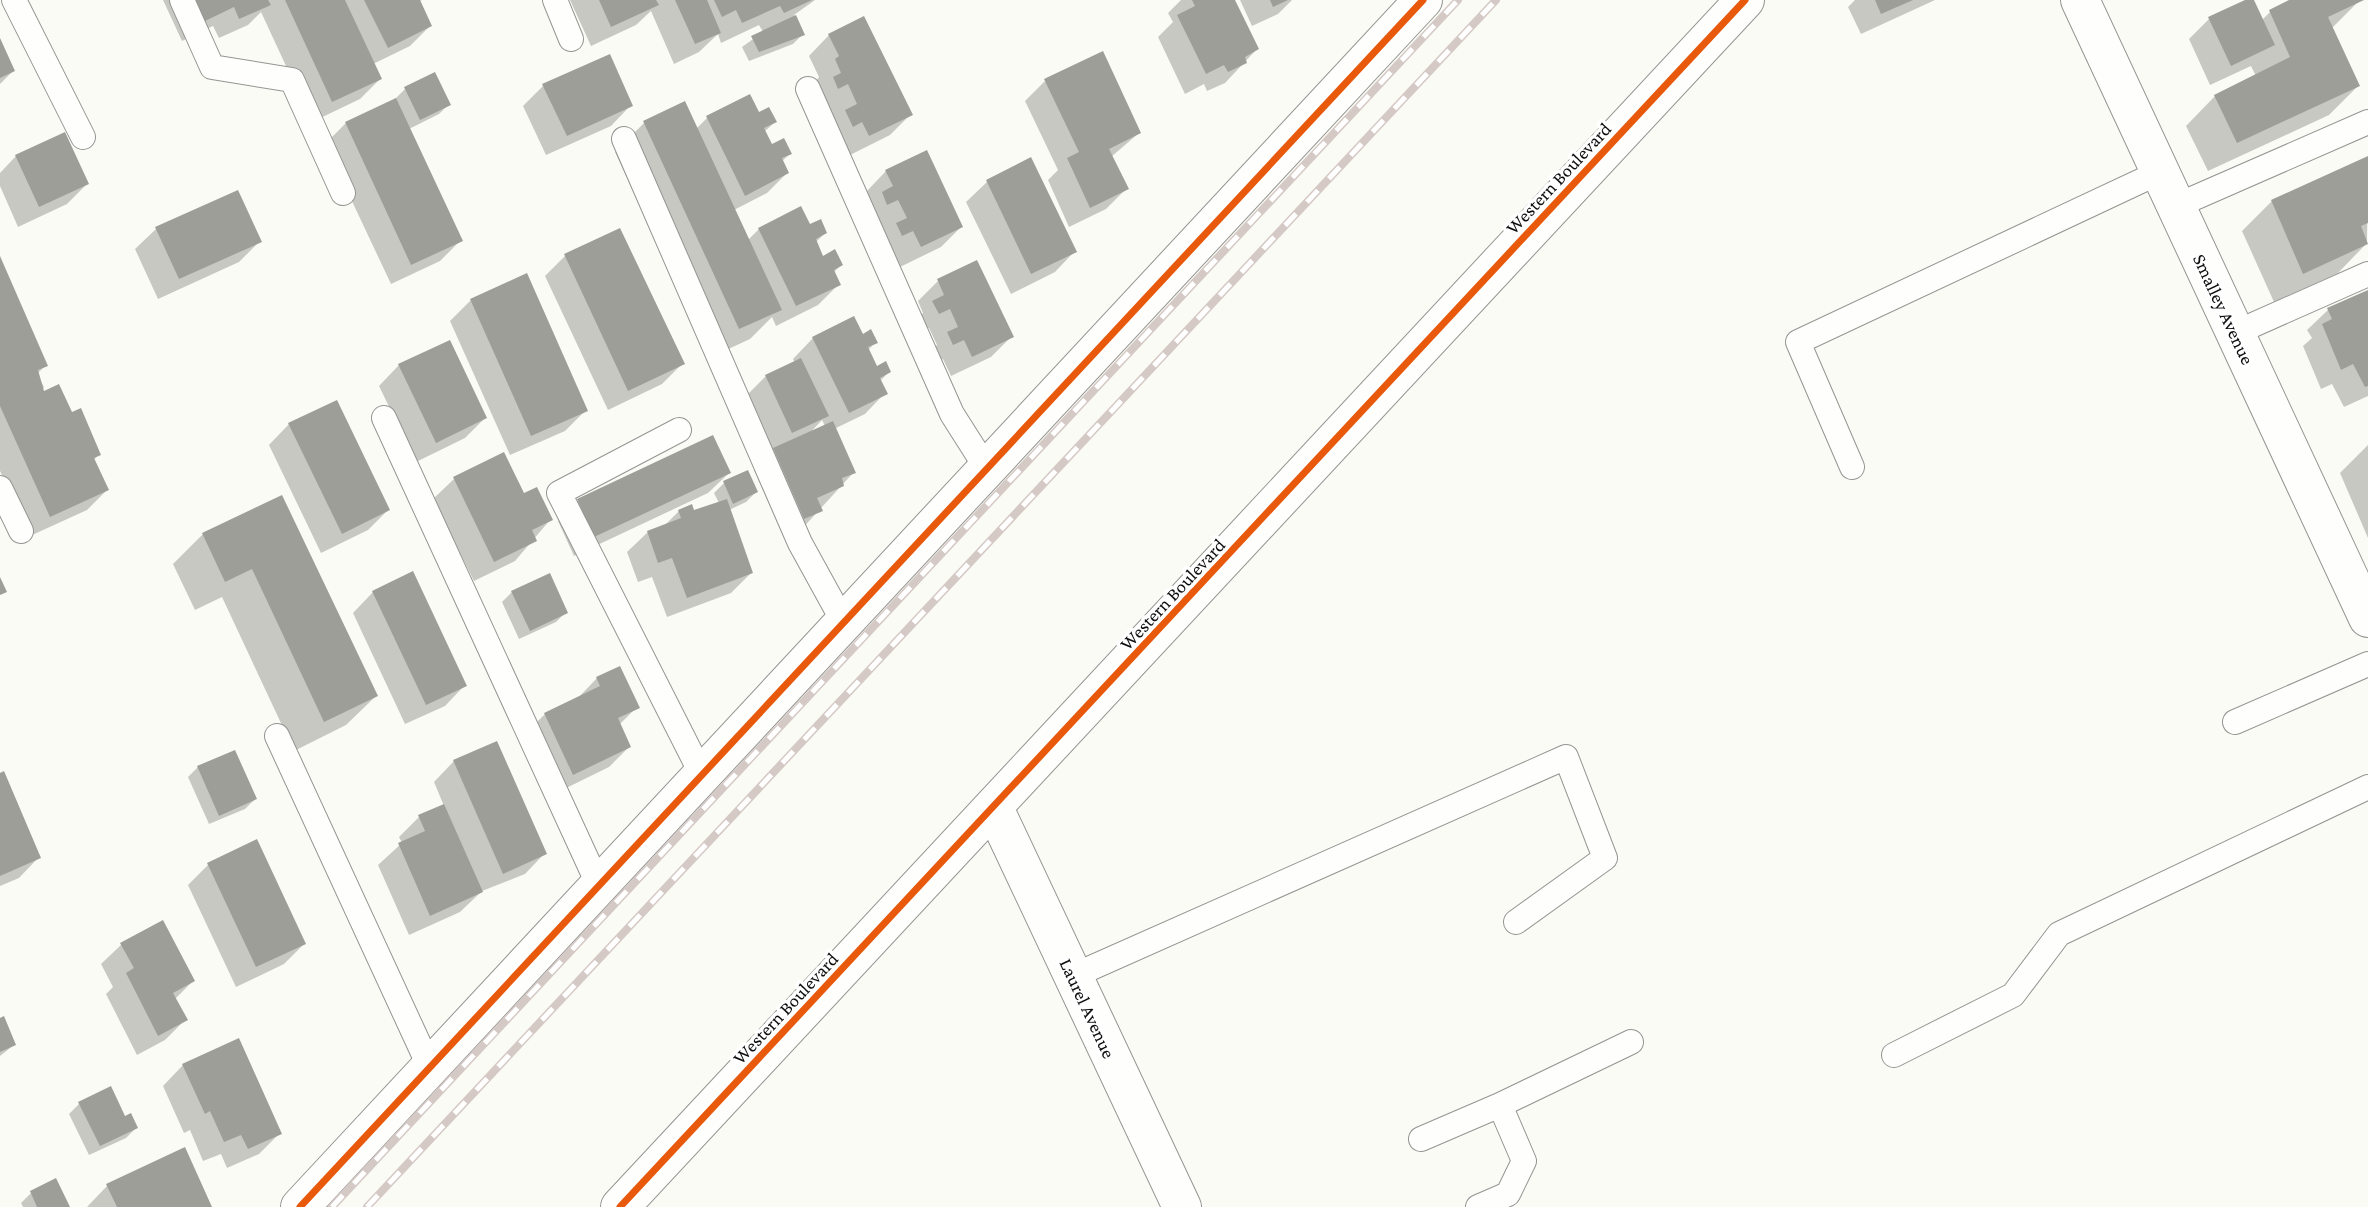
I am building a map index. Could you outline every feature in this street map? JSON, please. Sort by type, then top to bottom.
[{"type":"street","points":[[300,1207],[1423,0]]},
{"type":"street","name":"Western Boulevard","points":[[620,1207],[1745,0]]},
{"type":"street","name":"Smalley Avenue","points":[[2080,0],[2235,333],[2360,580],[2368,618]]},
{"type":"street","name":"Laurel Avenue","points":[[993,808],[1182,1207]]},
{"type":"lane","points":[[14,0],[83,137]]},
{"type":"lane","points":[[182,0],[212,67],[292,80],[343,193]]},
{"type":"lane","points":[[555,0],[571,39]]},
{"type":"lane","points":[[808,89],[952,414],[987,469]]},
{"type":"lane","points":[[1852,467],[1798,342],[2168,189],[2368,122]]},
{"type":"lane","points":[[624,139],[800,543],[844,623]]},
{"type":"lane","points":[[2235,333],[2368,274]]},
{"type":"lane","points":[[384,418],[599,886]]},
{"type":"lane","points":[[679,430],[559,493],[702,775]]},
{"type":"lane","points":[[0,488],[21,531]]},
{"type":"lane","points":[[2235,722],[2368,664]]},
{"type":"lane","points":[[277,736],[430,1068]]},
{"type":"lane","points":[[1073,976],[1566,757],[1605,859],[1516,922]]},
{"type":"lane","points":[[1894,1055],[2013,995],[2059,934],[2368,788]]},
{"type":"lane","points":[[1421,1139],[1500,1105],[1631,1042]]},
{"type":"lane","points":[[1478,1207],[1508,1194],[1524,1161],[1500,1105]]},
{"type":"building","points":[[192,0],[268,0],[271,5],[239,19],[234,7],[203,22]]},
{"type":"building","points":[[285,0],[345,0],[382,79],[332,102]]},
{"type":"building","points":[[364,0],[420,0],[432,26],[388,48]]},
{"type":"building","points":[[599,0],[656,0],[659,5],[611,27]]},
{"type":"building","points":[[675,0],[707,0],[721,33],[695,44]]},
{"type":"building","points":[[714,0],[812,0],[784,13],[780,6],[742,23],[736,10],[722,17]]},
{"type":"building","points":[[1192,0],[1235,0],[1259,49],[1245,57],[1247,63],[1228,72],[1224,65],[1206,74],[1177,15],[1195,6]]},
{"type":"building","points":[[1270,0],[1288,0],[1273,7]]},
{"type":"building","points":[[1875,0],[1913,0],[1881,14]]},
{"type":"building","points":[[2245,0],[2254,0],[2275,45],[2231,66],[2208,17]]},
{"type":"building","points":[[2289,0],[2364,0],[2328,17],[2360,86],[2237,143],[2214,95],[2290,57],[2269,10]]},
{"type":"building","points":[[796,15],[805,35],[759,52],[751,36]]},
{"type":"building","points":[[864,16],[913,115],[869,136],[862,122],[853,127],[845,110],[857,104],[848,84],[838,89],[833,77],[841,73],[835,59],[839,56],[828,34]]},
{"type":"building","points":[[0,38],[15,71],[0,78]]},
{"type":"building","points":[[1103,51],[1141,133],[1109,149],[1129,189],[1090,208],[1067,158],[1079,152],[1044,79]]},
{"type":"building","points":[[610,54],[633,106],[567,136],[542,84]]},
{"type":"building","points":[[435,72],[451,105],[420,120],[404,87]]},
{"type":"building","points":[[750,94],[759,112],[769,107],[777,122],[764,128],[772,144],[784,138],[792,154],[782,158],[789,173],[745,196],[706,116]]},
{"type":"building","points":[[396,98],[463,241],[411,265],[345,122]]},
{"type":"building","points":[[685,101],[782,310],[739,329],[643,121]]},
{"type":"building","points":[[65,132],[89,184],[39,207],[15,155]]},
{"type":"building","points":[[927,150],[963,227],[921,247],[913,231],[902,236],[896,223],[907,218],[898,200],[887,205],[882,192],[893,186],[885,170]]},
{"type":"building","points":[[2368,156],[2368,223],[2361,226],[2368,244],[2303,274],[2271,200]]},
{"type":"building","points":[[1031,157],[1077,252],[1031,274],[986,180]]},
{"type":"building","points":[[238,190],[262,242],[179,279],[155,227]]},
{"type":"building","points":[[801,206],[810,224],[821,219],[827,233],[816,239],[823,256],[835,249],[843,265],[834,270],[841,285],[796,306],[758,228]]},
{"type":"building","points":[[620,228],[685,364],[628,391],[564,254]]},
{"type":"building","points":[[0,256],[48,366],[38,370],[44,391],[59,384],[72,412],[81,408],[101,455],[94,458],[109,490],[50,517],[0,406]]},
{"type":"building","points":[[977,260],[1014,337],[972,357],[964,340],[953,345],[947,332],[958,327],[950,309],[939,314],[932,301],[944,295],[937,279]]},
{"type":"building","points":[[527,273],[588,411],[531,436],[470,299]]},
{"type":"building","points":[[2368,290],[2368,386],[2365,387],[2353,364],[2341,370],[2322,324],[2332,319],[2327,308]]},
{"type":"building","points":[[854,316],[863,334],[871,329],[878,343],[868,347],[877,366],[886,361],[891,372],[880,378],[888,394],[849,413],[812,337]]},
{"type":"building","points":[[450,340],[487,418],[436,443],[398,364]]},
{"type":"building","points":[[801,358],[829,416],[792,433],[765,375]]},
{"type":"building","points":[[337,400],[390,510],[342,534],[288,423]]},
{"type":"building","points":[[833,421],[856,473],[842,478],[844,486],[817,498],[823,511],[804,519],[773,448]]},
{"type":"building","points":[[713,435],[731,473],[594,537],[577,499]]},
{"type":"building","points":[[504,452],[524,493],[537,487],[553,520],[532,530],[537,541],[494,562],[453,477]]},
{"type":"building","points":[[748,470],[758,492],[733,504],[723,481]]},
{"type":"building","points":[[282,495],[378,696],[324,722],[252,569],[225,582],[202,533]]},
{"type":"building","points":[[727,499],[753,573],[687,598],[672,558],[658,563],[647,531],[681,518],[678,510],[692,504],[694,510]]},
{"type":"building","points":[[413,571],[467,686],[426,705],[372,591]]},
{"type":"building","points":[[550,573],[568,613],[530,631],[511,591]]},
{"type":"building","points":[[0,577],[7,592],[0,595]]},
{"type":"building","points":[[620,666],[640,708],[618,718],[631,747],[573,775],[544,713],[600,686],[596,677]]},
{"type":"building","points":[[497,741],[547,854],[503,874],[453,760]]},
{"type":"building","points":[[235,750],[257,799],[219,816],[197,766]]},
{"type":"building","points":[[4,771],[41,858],[0,876],[0,773]]},
{"type":"building","points":[[444,804],[483,892],[430,916],[398,843],[425,831],[418,815]]},
{"type":"building","points":[[257,839],[306,944],[256,967],[207,863]]},
{"type":"building","points":[[163,920],[195,981],[173,993],[188,1020],[158,1036],[126,973],[134,968],[120,943]]},
{"type":"building","points":[[4,1016],[16,1045],[0,1052],[0,1018]]},
{"type":"building","points":[[239,1038],[282,1134],[248,1149],[241,1135],[224,1142],[210,1111],[205,1114],[182,1064]]},
{"type":"building","points":[[111,1086],[125,1116],[131,1113],[138,1128],[100,1146],[78,1102]]},
{"type":"building","points":[[185,1147],[212,1207],[117,1207],[106,1184]]},
{"type":"building","points":[[56,1178],[70,1207],[37,1207],[30,1191]]},
{"type":"railway","points":[[332,1207],[1458,0]]},
{"type":"railway","points":[[367,1207],[1496,0]]},
{"type":"cycle path","points":[[300,1207],[1423,0]]},
{"type":"cycle path","points":[[620,1207],[1745,0]]}]
